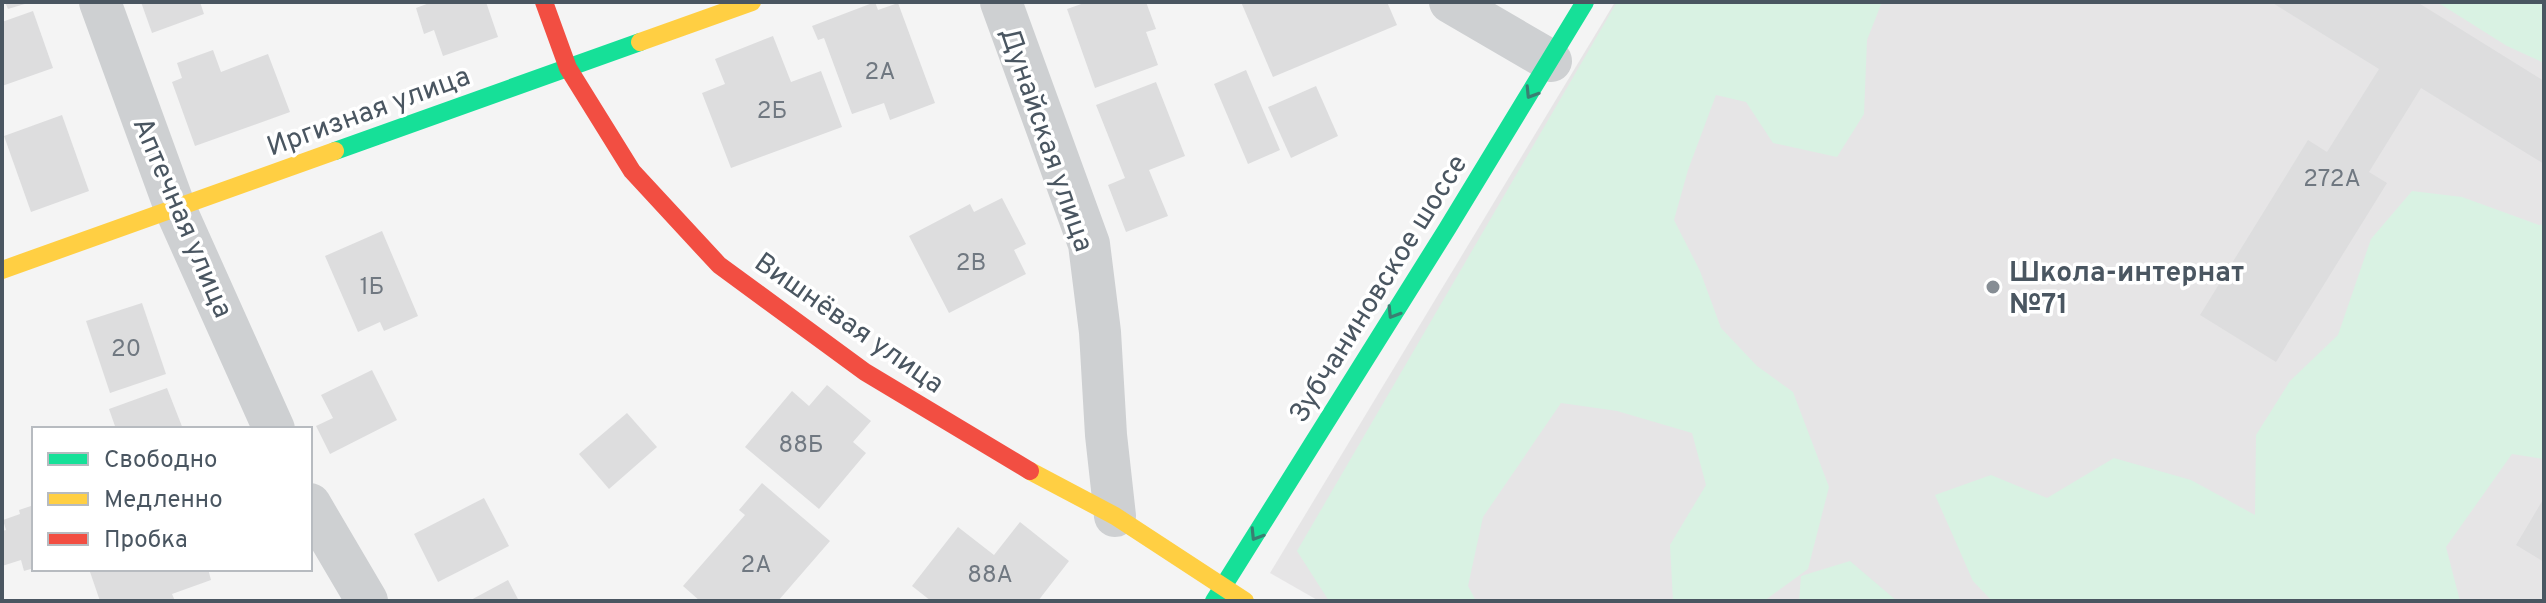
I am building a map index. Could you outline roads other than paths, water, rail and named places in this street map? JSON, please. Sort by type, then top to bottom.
[{"type":"street","name":"Аптечная улица","points":[[100,2],[175,208],[273,427]]},
{"type":"street","name":"Вишнёвая улица","points":[[544,2],[568,68],[632,171],[719,265],[865,372],[1001,456],[1115,516],[1218,595],[1245,601]]},
{"type":"street","name":"Иргизная улица","points":[[2,270],[752,2]]},
{"type":"street","name":"Дунайская улица","points":[[1001,2],[1089,244],[1100,332],[1115,516]]},
{"type":"street","points":[[1450,2],[1551,61]]},
{"type":"street","name":"Зубчаниновское шоссе","points":[[1218,595],[1585,2]]},
{"type":"street","points":[[312,507],[367,601]]},
{"type":"place","name":"Школа-интернат №71","points":[[1993,287]]}]
